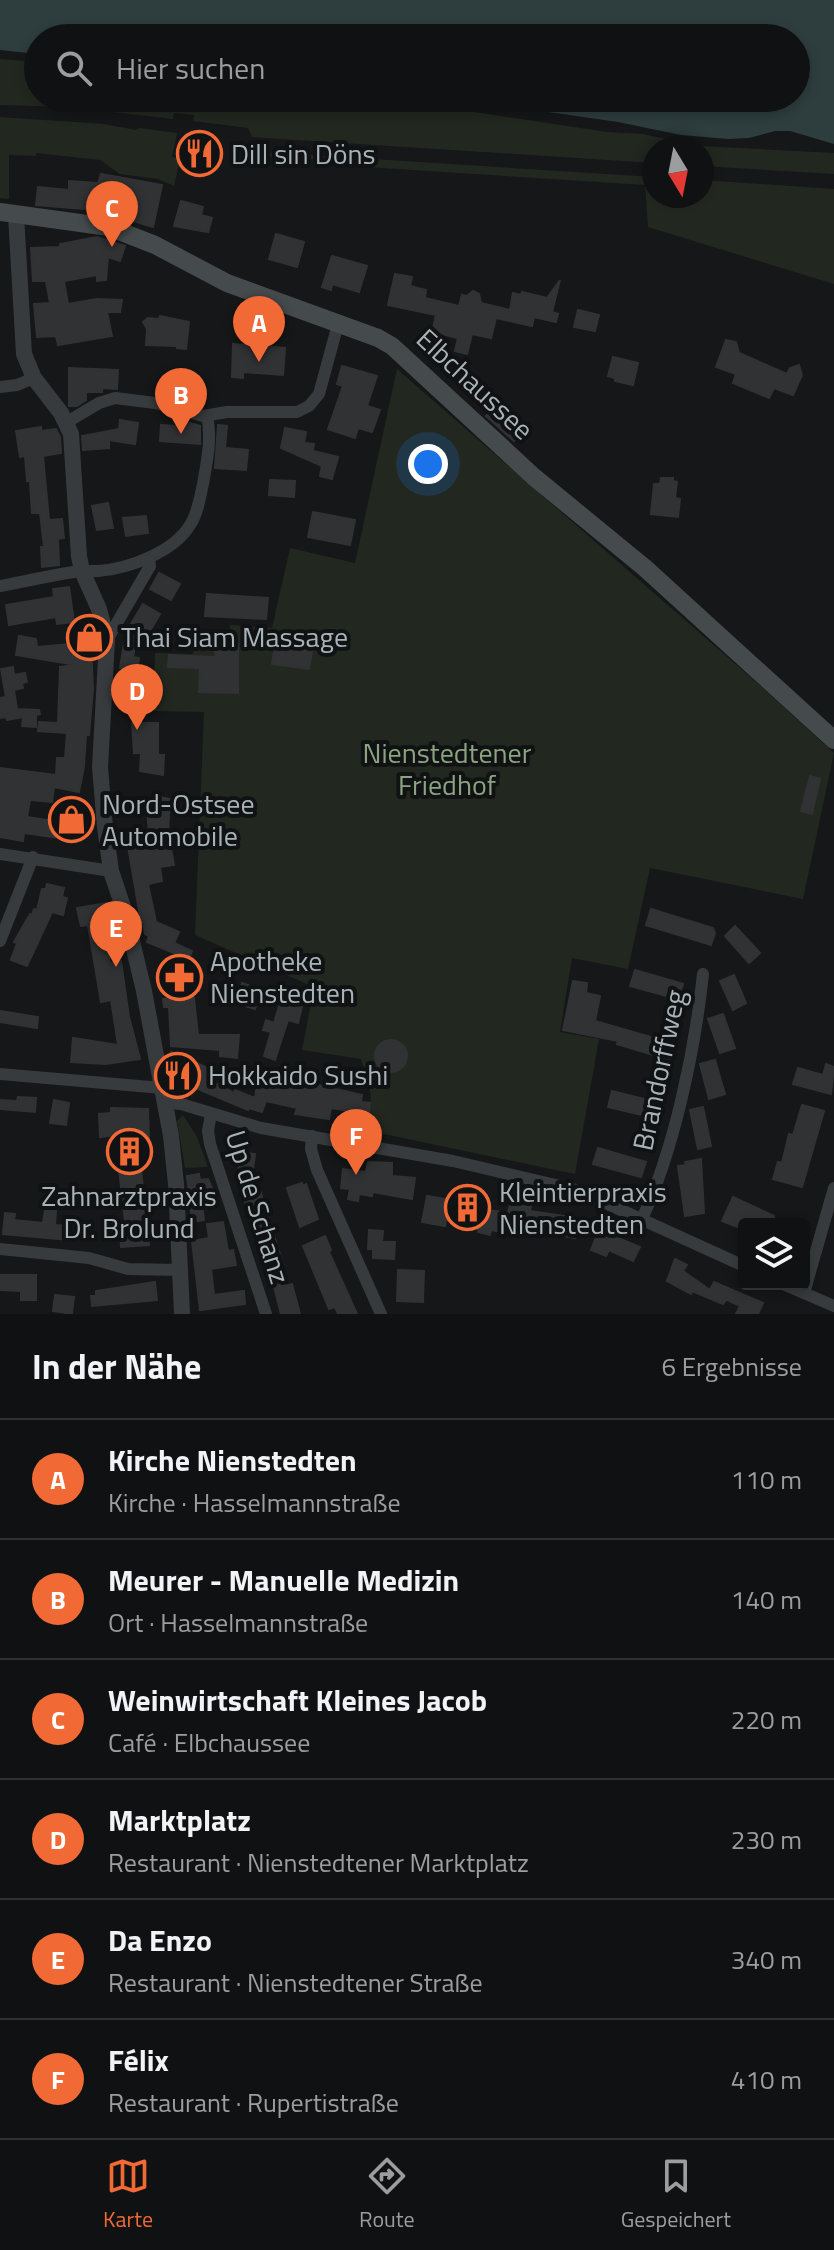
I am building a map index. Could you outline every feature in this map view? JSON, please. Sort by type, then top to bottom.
[{"type":"main road","name":"Elbchaussee","points":[[8,214],[109,227],[155,245],[227,283],[378,338],[410,361],[534,477],[636,560],[834,740]]},
{"type":"street","points":[[8,214],[28,366],[67,422],[73,446],[77,539],[82,571],[99,609],[107,640],[100,767],[111,871],[126,916],[144,991],[175,1166],[182,1314]]},
{"type":"street","points":[[67,422],[99,403],[115,398],[155,403],[207,416],[227,412],[292,413],[306,409],[321,389],[338,324]]},
{"type":"street","points":[[0,387],[17,385],[34,378]]},
{"type":"street","points":[[0,586],[82,571],[100,571],[149,558],[179,537],[193,519],[208,450],[207,416]]},
{"type":"street","points":[[107,640],[150,566],[149,558]]},
{"type":"street","points":[[0,854],[111,871]]},
{"type":"street","points":[[0,941],[33,857]]},
{"type":"street","name":"Brandorffweg","points":[[642,1219],[662,1168],[676,1115],[700,1005],[703,974]]},
{"type":"street","points":[[0,1074],[163,1095],[211,1114],[261,1128],[453,1161],[540,1180],[577,1190],[738,1263]]},
{"type":"street","name":"Up de Schanz","points":[[211,1114],[208,1131],[210,1144],[266,1314]]},
{"type":"street","points":[[312,1136],[311,1149],[317,1170],[381,1314]]},
{"type":"street","points":[[804,1293],[834,1188]]},
{"type":"street","points":[[0,1249],[89,1258],[128,1269],[179,1270]]},
{"type":"street","points":[[797,1290],[834,1306]]},
{"type":"green space","points":[[0,59],[24,61],[24,106],[0,105]]},
{"type":"green space","points":[[112,112],[474,112],[652,136],[642,136],[642,162],[252,137],[248,128],[193,121],[194,115],[174,113],[173,119]]},
{"type":"green space","points":[[0,117],[177,133],[172,157],[180,159],[174,186],[158,179],[120,174],[100,160],[36,153],[36,156],[9,155],[9,199],[0,198]]},
{"type":"green space","points":[[714,147],[834,153],[834,174],[714,167]]},
{"type":"green space","points":[[248,151],[642,176],[642,185],[351,166],[346,161],[247,155]]},
{"type":"green space","points":[[714,181],[834,189],[834,284],[648,227],[647,208],[714,208]]},
{"type":"green space","name":"Nienstedtener Friedhof","points":[[397,369],[834,753],[803,899],[650,868],[628,969],[572,958],[560,1032],[599,1039],[575,1174],[365,1130],[370,1093],[361,1059],[302,1050],[314,987],[195,935],[204,712],[153,711],[155,653],[193,654],[194,640],[229,641],[230,625],[272,628],[290,548],[355,563]]},
{"type":"green space","points":[[183,1115],[197,1137],[208,1167],[185,1168],[177,1121]]},
{"type":"shaded area","points":[[0,0],[834,0],[834,144],[790,131],[728,139],[681,135],[548,112],[810,112],[810,24],[24,24],[24,53],[0,50]]},
{"type":"building","points":[[101,174],[162,185],[153,227],[97,210],[36,205],[38,187],[69,190],[69,181],[98,183]]},
{"type":"building","points":[[181,201],[203,207],[201,215],[212,218],[208,232],[174,226]]},
{"type":"building","points":[[276,234],[304,242],[297,267],[269,259]]},
{"type":"building","points":[[97,237],[125,246],[120,261],[108,257],[106,280],[97,281],[97,275],[64,281],[68,304],[97,299],[122,300],[120,312],[107,312],[112,336],[58,345],[56,336],[37,337],[34,304],[50,303],[46,281],[33,281],[31,248],[60,247],[60,244]]},
{"type":"building","points":[[332,256],[367,266],[359,292],[332,284],[331,290],[322,287]]},
{"type":"building","points":[[395,274],[412,277],[410,286],[426,290],[425,298],[459,306],[462,295],[467,296],[473,291],[479,294],[481,303],[510,310],[513,293],[547,298],[560,280],[552,312],[558,314],[556,322],[534,317],[532,326],[496,318],[491,338],[472,334],[467,354],[455,351],[458,338],[432,332],[436,315],[388,305]]},
{"type":"building","points":[[578,310],[599,315],[595,331],[574,327]]},
{"type":"building","points":[[160,316],[189,322],[186,349],[146,345],[147,329],[143,322],[148,318],[159,319]]},
{"type":"building","points":[[726,340],[736,342],[739,353],[787,374],[790,368],[799,365],[802,375],[793,395],[774,388],[769,398],[733,383],[736,374],[716,367]]},
{"type":"building","points":[[233,344],[285,348],[283,375],[243,372],[243,378],[232,377]]},
{"type":"building","points":[[613,357],[638,363],[633,385],[608,376]]},
{"type":"building","points":[[342,366],[377,376],[367,406],[380,410],[372,432],[358,428],[355,438],[328,429],[343,386],[337,384]]},
{"type":"building","points":[[69,368],[118,370],[117,389],[102,388],[102,392],[86,392],[86,400],[77,406],[69,406]]},
{"type":"building","points":[[496,405],[524,430],[514,441],[486,416]]},
{"type":"building","points":[[178,419],[200,426],[200,444],[160,441],[161,425],[177,426]]},
{"type":"building","points":[[120,420],[138,423],[135,444],[109,440],[109,448],[83,450],[82,436],[119,429]]},
{"type":"building","points":[[218,425],[227,426],[225,448],[248,450],[246,470],[215,468]]},
{"type":"building","points":[[41,427],[41,431],[56,429],[60,437],[61,453],[43,456],[49,520],[62,519],[64,538],[58,539],[59,565],[42,567],[41,547],[44,547],[40,513],[32,513],[30,481],[27,481],[25,456],[20,457],[16,431]]},
{"type":"building","points":[[285,428],[306,432],[304,443],[314,444],[313,451],[338,457],[332,479],[320,476],[322,466],[281,448]]},
{"type":"building","points":[[661,478],[673,478],[677,482],[675,498],[680,499],[678,517],[651,514],[654,484],[660,484]]},
{"type":"building","points":[[270,480],[295,481],[294,497],[269,495]]},
{"type":"building","points":[[108,503],[113,528],[97,530],[92,506]]},
{"type":"building","points":[[313,512],[355,520],[350,545],[308,537]]},
{"type":"building","points":[[146,516],[148,533],[126,536],[123,518]]},
{"type":"building","points":[[159,573],[180,584],[171,600],[150,589]]},
{"type":"building","points":[[69,587],[74,622],[57,624],[56,617],[9,625],[6,605],[54,597],[53,589]]},
{"type":"building","points":[[207,594],[268,598],[266,619],[205,616]]},
{"type":"building","points":[[143,604],[160,614],[147,636],[138,631],[133,657],[139,658],[136,679],[140,679],[140,694],[126,694],[126,669],[120,668],[126,632]]},
{"type":"building","points":[[90,624],[93,689],[79,792],[54,787],[52,802],[30,800],[27,817],[60,822],[62,807],[79,810],[73,840],[24,833],[23,841],[0,837],[0,768],[56,775],[57,758],[65,758],[67,733],[38,731],[39,722],[58,723],[60,667],[76,665],[16,655],[19,636],[36,639],[37,647],[71,644],[68,628]]},
{"type":"building","points":[[276,639],[313,645],[309,669],[272,664]]},
{"type":"building","points":[[216,643],[238,644],[238,693],[199,692],[200,668],[168,667],[169,655],[215,657]]},
{"type":"building","points":[[13,667],[14,675],[25,673],[27,682],[22,683],[23,688],[14,690],[17,709],[39,710],[36,727],[22,726],[23,717],[0,718],[0,698],[6,697],[1,669]]},
{"type":"building","points":[[132,723],[158,723],[158,755],[164,755],[163,775],[140,771],[141,753],[134,753]]},
{"type":"building","points":[[810,776],[820,779],[812,814],[801,811]]},
{"type":"building","points":[[160,797],[170,799],[168,833],[174,865],[160,867],[162,881],[148,884],[156,922],[179,932],[174,943],[192,951],[184,971],[203,975],[199,991],[193,990],[198,1035],[239,1035],[237,1058],[220,1056],[220,1050],[171,1046],[169,1007],[164,1007],[163,999],[170,998],[181,956],[147,942],[149,936],[145,934],[141,922],[126,835],[149,834],[147,808],[159,807]]},
{"type":"building","points":[[47,884],[64,888],[62,897],[67,898],[63,915],[52,912],[27,966],[11,960],[17,943],[14,942],[30,914],[37,910],[42,889],[46,889]]},
{"type":"building","points":[[107,903],[112,941],[106,942],[110,963],[121,961],[129,1017],[140,1059],[106,1064],[71,1062],[73,1038],[118,1045],[111,1000],[101,1002],[88,925],[81,926],[77,908]]},
{"type":"building","points":[[651,909],[713,928],[715,933],[711,945],[646,925]]},
{"type":"building","points":[[735,926],[760,953],[749,963],[725,936]]},
{"type":"building","points":[[635,970],[683,984],[678,999],[630,986]]},
{"type":"building","points":[[734,975],[746,1003],[733,1010],[720,981]]},
{"type":"building","points":[[573,981],[587,983],[586,993],[600,996],[595,1021],[675,1044],[670,1060],[617,1044],[618,1041],[563,1030]]},
{"type":"building","points":[[242,983],[261,990],[255,1009],[235,1003]]},
{"type":"building","points":[[281,1000],[302,1007],[298,1023],[288,1020],[275,1060],[264,1056],[271,1032],[263,1030],[266,1020],[274,1023]]},
{"type":"building","points":[[0,1011],[38,1017],[37,1028],[0,1022]]},
{"type":"building","points":[[723,1014],[735,1048],[720,1053],[708,1019]]},
{"type":"building","points":[[391,1040],[402,1045],[407,1056],[402,1067],[391,1072],[380,1067],[375,1056],[380,1045]]},
{"type":"building","points":[[171,1052],[210,1069],[206,1078],[234,1093],[235,1090],[255,1098],[259,1074],[304,1087],[305,1082],[362,1095],[361,1102],[370,1103],[369,1114],[331,1108],[329,1119],[295,1114],[297,1108],[266,1101],[262,1112],[248,1110],[174,1079]]},
{"type":"building","points":[[715,1060],[725,1094],[709,1099],[700,1064]]},
{"type":"building","points":[[826,1064],[834,1067],[831,1094],[793,1084],[798,1068],[823,1075]]},
{"type":"building","points":[[612,1091],[664,1104],[659,1119],[608,1107]]},
{"type":"building","points":[[18,1097],[36,1098],[35,1112],[0,1109],[0,1100],[17,1101]]},
{"type":"building","points":[[54,1100],[69,1103],[66,1125],[50,1123]]},
{"type":"building","points":[[802,1105],[824,1111],[802,1187],[773,1179],[778,1162],[782,1163],[789,1134],[793,1135]]},
{"type":"building","points":[[703,1107],[711,1146],[698,1149],[690,1110]]},
{"type":"building","points":[[111,1108],[148,1109],[149,1141],[138,1141],[149,1245],[121,1247],[120,1231],[126,1230],[115,1135],[100,1137],[99,1114],[111,1113]]},
{"type":"building","points":[[598,1148],[646,1162],[641,1177],[593,1164]]},
{"type":"building","points":[[241,1152],[255,1154],[252,1177],[238,1174]]},
{"type":"building","points":[[701,1159],[704,1213],[685,1216],[678,1166]]},
{"type":"building","points":[[368,1162],[392,1163],[392,1176],[415,1178],[412,1199],[373,1192],[372,1196],[359,1194],[358,1201],[348,1199],[350,1189],[341,1188],[343,1169],[366,1172]]},
{"type":"building","points":[[199,1174],[200,1180],[208,1179],[217,1200],[202,1205],[204,1220],[192,1222],[187,1176]]},
{"type":"building","points":[[302,1183],[303,1186],[306,1184],[318,1219],[300,1227],[287,1188]]},
{"type":"building","points":[[260,1190],[283,1264],[280,1265],[285,1286],[292,1284],[300,1314],[281,1314],[269,1268],[258,1244],[243,1196]]},
{"type":"building","points":[[464,1191],[477,1193],[475,1208],[508,1213],[513,1192],[533,1196],[530,1211],[578,1218],[575,1238],[558,1235],[558,1231],[523,1225],[521,1236],[491,1230],[490,1235],[478,1232],[479,1226],[446,1220],[445,1226],[422,1222],[427,1196],[462,1202]]},
{"type":"building","points":[[733,1197],[774,1216],[738,1218],[737,1227],[722,1221]]},
{"type":"building","points":[[45,1210],[56,1211],[55,1225],[70,1226],[69,1240],[3,1234],[5,1213],[15,1214],[14,1220],[43,1223]]},
{"type":"building","points":[[223,1222],[228,1251],[233,1250],[236,1265],[211,1269],[214,1295],[244,1291],[245,1304],[200,1310],[192,1241],[209,1238],[207,1224]]},
{"type":"building","points":[[369,1230],[383,1231],[382,1242],[395,1242],[394,1259],[373,1258],[373,1249],[368,1249]]},
{"type":"building","points":[[599,1230],[640,1247],[633,1261],[609,1250],[606,1256],[591,1250]]},
{"type":"building","points":[[325,1236],[357,1314],[338,1314],[335,1307],[329,1309],[303,1246]]},
{"type":"building","points":[[675,1259],[687,1265],[683,1271],[710,1290],[714,1282],[763,1303],[758,1314],[736,1314],[740,1306],[723,1298],[726,1300],[723,1304],[692,1291],[691,1294],[667,1281]]},
{"type":"building","points":[[398,1270],[424,1271],[423,1302],[397,1301]]},
{"type":"building","points":[[0,1275],[36,1275],[36,1300],[21,1300],[21,1291],[0,1290]]},
{"type":"building","points":[[155,1282],[157,1300],[92,1306],[91,1296],[96,1296],[96,1291]]},
{"type":"building","points":[[55,1295],[74,1297],[72,1314],[53,1311]]},
{"type":"place","name":"Dill sin Döns","points":[[200,154]]},
{"type":"place","name":"Weinwirtschaft Kleines Jacob","points":[[112,247]]},
{"type":"place","name":"Kirche Nienstedten","points":[[259,362]]},
{"type":"place","name":"Meurer - Manuelle Medizin","points":[[181,434]]},
{"type":"place","name":"Thai Siam Massage","points":[[90,637]]},
{"type":"place","name":"Marktplatz","points":[[137,730]]},
{"type":"place","name":"Nord-Ostsee Automobile","points":[[71,820]]},
{"type":"place","name":"Da Enzo","points":[[116,967]]},
{"type":"place","name":"Apotheke Nienstedten","points":[[179,977]]},
{"type":"place","name":"Hokkaido Sushi","points":[[177,1075]]},
{"type":"place","name":"Zahnarztpraxis Dr. Brolund","points":[[129,1151]]},
{"type":"place","name":"Félix","points":[[356,1175]]},
{"type":"place","name":"Kleintierpraxis Nienstedten","points":[[468,1208]]}]
